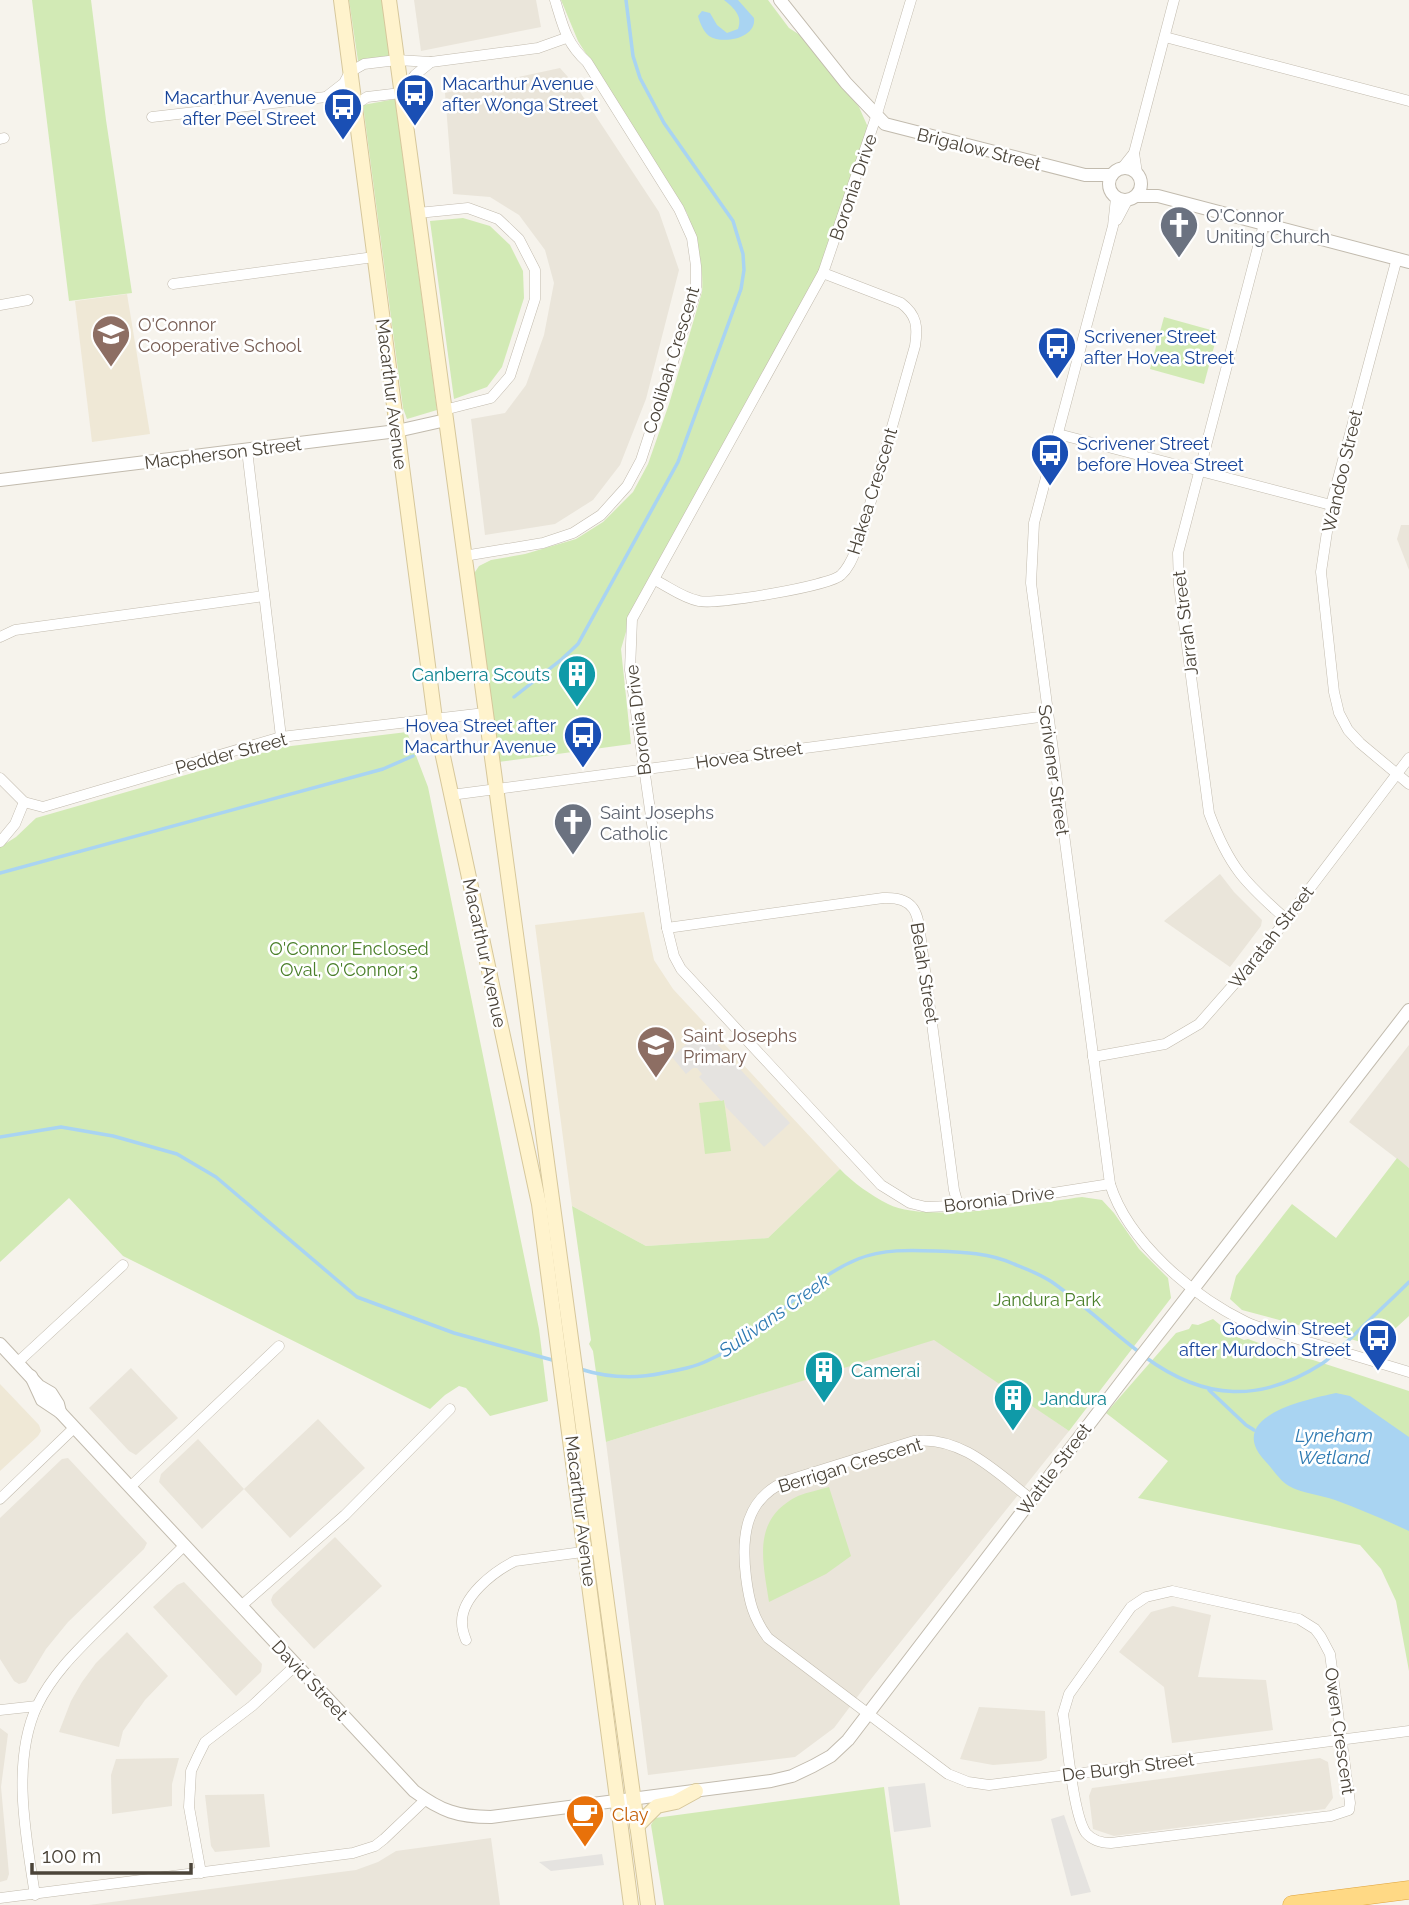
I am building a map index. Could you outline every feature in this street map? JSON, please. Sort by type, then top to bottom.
[{"type":"highway","points":[[1292,1905],[1409,1890]]},
{"type":"main road","name":"Macarthur Avenue","points":[[341,0],[435,719],[546,1203]]},
{"type":"main road","name":"Macarthur Avenue","points":[[389,0],[495,789],[565,1344],[578,1380],[593,1551],[624,1801],[631,1905]]},
{"type":"main road","name":"Macarthur Avenue","points":[[565,1344],[562,1374],[593,1551]]},
{"type":"main road","points":[[637,1826],[657,1806],[676,1802],[696,1791]]},
{"type":"main road","name":"Macarthur Avenue","points":[[624,1801],[637,1826],[650,1905]]},
{"type":"street","name":"Coolibah Crescent","points":[[464,556],[543,543],[573,533],[601,515],[627,486],[641,460],[696,291],[692,238],[680,209],[587,62],[566,38],[555,0]]},
{"type":"street","points":[[780,0],[876,117]]},
{"type":"street","name":"Boronia Drive","points":[[911,0],[876,117],[823,273],[632,619],[630,670],[667,928],[674,956],[681,969],[881,1185],[917,1205],[976,1205],[1110,1184]]},
{"type":"street","name":"Scrivener Street","points":[[1174,0],[1134,153],[1120,187],[1113,226],[1034,523],[1031,552],[1031,583],[1047,716],[1110,1184],[1115,1199],[1142,1242],[1175,1274],[1247,1323],[1409,1372]]},
{"type":"street","points":[[1165,37],[1409,102]]},
{"type":"street","points":[[326,97],[344,83],[350,72],[364,64],[397,60],[431,62],[538,48],[566,38]]},
{"type":"street","points":[[152,117],[326,97],[355,105],[368,97],[401,93],[415,75],[431,62]]},
{"type":"street","name":"Brigalow Street","points":[[876,117],[895,128],[1085,174],[1120,187],[1403,260]]},
{"type":"street","name":"Scrivener Street","points":[[1134,153],[1139,177]]},
{"type":"street","points":[[1130,169],[1139,177],[1120,187],[1130,169]]},
{"type":"street","name":"Brigalow Street","points":[[1139,177],[1158,196]]},
{"type":"street","points":[[418,213],[468,208],[498,219],[519,239],[535,270],[535,299],[510,376],[491,398],[445,415]]},
{"type":"street","name":"Jarrah Street","points":[[1264,224],[1178,553],[1179,585],[1209,813],[1233,866],[1254,891],[1287,920]]},
{"type":"street","points":[[173,284],[374,257]]},
{"type":"street","name":"Wandoo Street","points":[[1403,260],[1331,505],[1321,572],[1334,692],[1339,713],[1348,730],[1360,743],[1409,784]]},
{"type":"street","name":"Hakea Crescent","points":[[655,580],[689,598],[711,602],[822,584],[840,576],[848,565],[863,529],[915,346],[917,325],[908,309],[901,303],[823,273]]},
{"type":"street","points":[[0,305],[28,300]]},
{"type":"street","name":"Macpherson Street","points":[[0,480],[397,431],[445,415]]},
{"type":"street","points":[[1058,434],[1331,505]]},
{"type":"street","points":[[247,450],[281,737]]},
{"type":"street","points":[[0,637],[15,631],[264,596]]},
{"type":"street","name":"Pedder Street","points":[[24,802],[43,807],[281,737],[485,713]]},
{"type":"street","name":"Hovea Street","points":[[451,794],[1047,716]]},
{"type":"street","name":"Waratah Street","points":[[1093,1057],[1165,1044],[1199,1024],[1287,920],[1409,758]]},
{"type":"street","points":[[0,778],[24,802],[15,824],[0,842]]},
{"type":"street","name":"Belah Street","points":[[667,928],[883,898],[901,898],[909,902],[917,918],[922,948],[958,1205]]},
{"type":"street","name":"Wattle Street","points":[[624,1801],[792,1776],[831,1756],[848,1740],[1409,1010]]},
{"type":"street","points":[[18,1362],[123,1265]]},
{"type":"street","name":"David Street","points":[[0,1344],[39,1386],[51,1393],[60,1412],[425,1800],[446,1812],[467,1817],[491,1817],[624,1801]]},
{"type":"street","points":[[130,1487],[279,1346]]},
{"type":"street","points":[[241,1606],[345,1516],[450,1409]]},
{"type":"street","points":[[0,1499],[75,1428]]},
{"type":"street","name":"Berrigan Crescent","points":[[868,1713],[768,1638],[758,1625],[750,1606],[743,1547],[748,1523],[764,1495],[789,1480],[926,1439],[953,1444],[977,1458],[1031,1499]]},
{"type":"street","points":[[35,1895],[23,1810],[23,1779],[27,1743],[37,1706],[65,1662],[184,1545]]},
{"type":"street","points":[[466,1640],[461,1623],[467,1600],[504,1567],[515,1561],[593,1551]]},
{"type":"street","name":"Owen Crescent","points":[[1164,1592],[1181,1592],[1307,1622],[1321,1637],[1329,1654],[1342,1739],[1349,1810],[1321,1817],[1101,1843],[1087,1834],[1082,1825],[1063,1714],[1069,1694],[1131,1607],[1146,1597],[1164,1592]]},
{"type":"street","points":[[201,1873],[189,1807],[191,1770],[205,1742],[252,1706],[296,1665]]},
{"type":"street","points":[[0,1710],[37,1706]]},
{"type":"street","name":"De Burgh Street","points":[[868,1713],[948,1774],[968,1782],[989,1785],[1409,1731]]},
{"type":"street","points":[[0,1898],[353,1853],[375,1846],[425,1800]]},
{"type":"shaded area","points":[[414,0],[536,0],[541,27],[421,51]]},
{"type":"shaded area","points":[[560,68],[576,86],[659,212],[679,270],[646,399],[620,465],[593,500],[555,524],[485,535],[471,419],[505,413],[526,385],[544,335],[554,283],[545,250],[519,215],[490,197],[453,194],[445,93]]},
{"type":"shaded area","name":"O'Connor Cooperative School","points":[[127,294],[150,434],[92,442],[75,301]]},
{"type":"shaded area","points":[[1401,525],[1409,525],[1409,570],[1397,539]]},
{"type":"shaded area","points":[[1220,874],[1262,920],[1261,926],[1230,967],[1164,921]]},
{"type":"shaded area","name":"Saint Josephs Primary","points":[[644,912],[654,960],[673,989],[840,1169],[768,1238],[646,1246],[572,1206],[535,925]]},
{"type":"shaded area","points":[[703,1029],[790,1123],[764,1147],[726,1107],[724,1100],[721,1101],[699,1077],[702,1074],[697,1068],[686,1074],[672,1057]]},
{"type":"shaded area","points":[[1409,1045],[1409,1168],[1349,1122]]},
{"type":"shaded area","points":[[935,1339],[1069,1431],[834,1728],[795,1757],[648,1775],[606,1442]]},
{"type":"shaded area","points":[[131,1368],[178,1418],[136,1455],[129,1451],[89,1408]]},
{"type":"shaded area","points":[[0,1384],[39,1425],[41,1431],[0,1471]]},
{"type":"shaded area","points":[[318,1419],[365,1468],[290,1538],[244,1489]]},
{"type":"shaded area","points":[[198,1439],[244,1489],[202,1529],[159,1482],[161,1474]]},
{"type":"shaded area","points":[[68,1458],[147,1543],[144,1549],[68,1622],[46,1649],[26,1682],[19,1684],[14,1681],[0,1659],[0,1518],[62,1459]]},
{"type":"shaded area","points":[[335,1537],[382,1586],[314,1649],[271,1600],[273,1595]]},
{"type":"shaded area","points":[[184,1582],[262,1664],[261,1672],[236,1696],[153,1607]]},
{"type":"shaded area","points":[[1173,1606],[1211,1615],[1198,1677],[1266,1680],[1273,1730],[1172,1743],[1164,1687],[1119,1652],[1151,1612]]},
{"type":"shaded area","points":[[127,1632],[168,1676],[145,1700],[123,1731],[119,1747],[59,1732],[82,1682],[96,1663]]},
{"type":"shaded area","points":[[979,1707],[1045,1711],[1047,1758],[1041,1761],[993,1765],[960,1759]]},
{"type":"shaded area","points":[[0,1728],[8,1734],[1,1787],[9,1874],[7,1880],[0,1882]]},
{"type":"shaded area","points":[[179,1758],[172,1784],[172,1806],[112,1814],[111,1775],[116,1759]]},
{"type":"shaded area","points":[[1320,1758],[1328,1762],[1333,1798],[1325,1809],[1114,1836],[1093,1829],[1089,1796],[1092,1788]]},
{"type":"shaded area","points":[[925,1783],[931,1827],[894,1832],[888,1787]]},
{"type":"shaded area","points":[[264,1794],[270,1847],[215,1852],[211,1846],[205,1795]]},
{"type":"shaded area","points":[[1064,1815],[1091,1892],[1071,1896],[1051,1819]]},
{"type":"shaded area","points":[[491,1838],[500,1905],[89,1905],[356,1870],[378,1862],[396,1851]]},
{"type":"shaded area","points":[[602,1854],[604,1865],[551,1871],[539,1862]]},
{"type":"green space","points":[[32,0],[91,0],[132,293],[69,301]]},
{"type":"green space","points":[[349,0],[383,0],[390,54],[388,57],[358,61]]},
{"type":"green space","points":[[561,0],[768,0],[789,28],[803,37],[859,107],[867,125],[866,137],[823,265],[630,618],[621,649],[631,744],[498,762],[475,572],[479,566],[491,560],[525,554],[576,539],[603,522],[633,492],[648,464],[669,404],[702,292],[701,262],[687,213],[578,41]]},
{"type":"green space","points":[[395,99],[437,410],[407,419],[403,408],[363,105]]},
{"type":"green space","points":[[463,218],[490,226],[510,245],[523,271],[524,298],[502,367],[487,387],[454,399],[430,221]]},
{"type":"green space","points":[[1164,317],[1218,332],[1204,384],[1150,369]]},
{"type":"green space","name":"O'Connor Enclosed Oval, O'Connor 3","points":[[407,732],[428,787],[539,1329],[548,1401],[490,1416],[466,1388],[459,1386],[430,1409],[123,1256],[69,1198],[0,1262],[0,847],[16,837],[36,818],[283,747]]},
{"type":"green space","points":[[724,1100],[731,1151],[705,1154],[699,1103]]},
{"type":"green space","points":[[1397,1158],[1409,1168],[1409,1316],[1376,1346],[1242,1310],[1230,1299],[1236,1276],[1292,1204],[1336,1238]]},
{"type":"green space","name":"Jandura Park","points":[[840,1169],[875,1197],[906,1210],[955,1212],[1082,1197],[1102,1200],[1139,1249],[1168,1278],[1171,1298],[1069,1431],[934,1340],[606,1442],[593,1351],[589,1344],[591,1340],[572,1206],[646,1246],[768,1238]]},
{"type":"green space","points":[[1213,1319],[1231,1334],[1244,1340],[1248,1339],[1276,1351],[1409,1391],[1409,1671],[1396,1601],[1381,1569],[1360,1545],[1138,1498],[1168,1461],[1106,1413],[1176,1333],[1189,1329],[1192,1324],[1198,1325]]},
{"type":"green space","points":[[829,1487],[851,1556],[826,1574],[769,1602],[763,1557],[767,1529],[773,1517],[783,1505],[798,1496]]},
{"type":"green space","points":[[884,1787],[900,1905],[664,1905],[651,1825],[655,1818]]},
{"type":"water","points":[[724,0],[738,0],[754,18],[754,25],[745,35],[730,40],[715,39],[703,29],[698,16],[702,11],[710,13],[717,25],[727,33],[738,29],[738,16]]},
{"type":"water","name":"Lyneham Wetland","points":[[1336,1393],[1350,1396],[1409,1437],[1409,1531],[1344,1503],[1289,1486],[1255,1446],[1254,1433],[1261,1422],[1273,1413],[1306,1400]]},
{"type":"waterway","points":[[514,697],[578,644],[678,462],[741,289],[743,254],[733,221],[664,123],[640,78],[633,56],[626,0]]},
{"type":"waterway","points":[[0,873],[383,769],[413,756]]},
{"type":"waterway","name":"Sullivans Creek","points":[[0,1137],[61,1127],[113,1136],[177,1154],[216,1177],[357,1297],[454,1333],[556,1361]]},
{"type":"waterway","name":"Sullivans Creek","points":[[580,1369],[611,1376],[632,1377],[698,1365],[729,1350],[838,1269],[867,1256],[906,1250],[946,1251],[995,1257],[1029,1270],[1063,1290],[1139,1352]]},
{"type":"waterway","name":"Sullivans Creek","points":[[1145,1357],[1167,1372],[1211,1389],[1233,1392],[1277,1385],[1300,1376],[1327,1360],[1409,1282]]},
{"type":"waterway","points":[[1209,1390],[1254,1430]]},
{"type":"place","name":"Macarthur Avenue after Wonga Street","points":[[415,127]]},
{"type":"place","name":"Macarthur Avenue after Peel Street","points":[[343,141]]},
{"type":"place","name":"O'Connor Uniting Church","points":[[1179,259]]},
{"type":"place","name":"O'Connor Cooperative School","points":[[111,368]]},
{"type":"place","name":"Scrivener Street after Hovea Street","points":[[1057,380]]},
{"type":"place","name":"Scrivener Street before Hovea Street","points":[[1050,487]]},
{"type":"place","name":"Canberra Scouts","points":[[577,708]]},
{"type":"place","name":"Hovea Street after Macarthur Avenue","points":[[583,769]]},
{"type":"place","name":"Saint Josephs Catholic","points":[[573,856]]},
{"type":"place","name":"Saint Josephs Primary","points":[[656,1079]]},
{"type":"place","name":"Goodwin Street after Murdoch Street","points":[[1378,1372]]},
{"type":"place","name":"Camerai","points":[[824,1404]]},
{"type":"place","name":"Jandura","points":[[1013,1432]]},
{"type":"place","name":"Clay","points":[[585,1848]]}]
